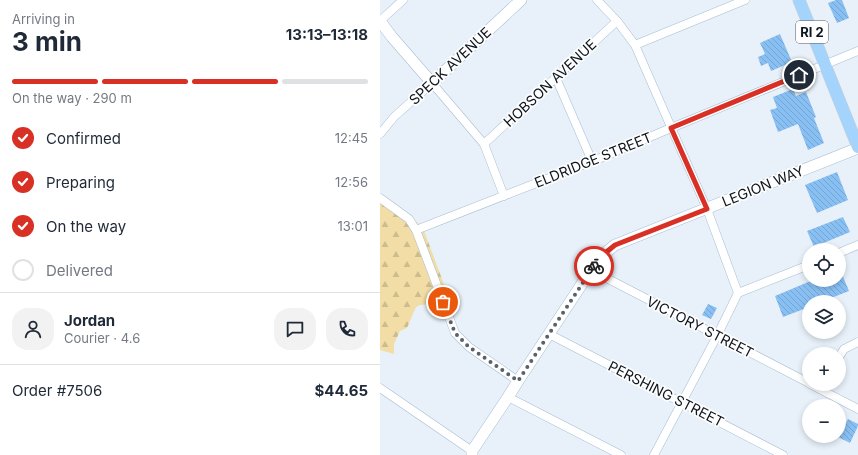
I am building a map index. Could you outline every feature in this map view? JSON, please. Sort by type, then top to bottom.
[{"type":"main road","name":"RI 2","points":[[799,0],[858,147]]},
{"type":"street","points":[[403,0],[380,21],[484,144],[504,196]]},
{"type":"street","name":"SPECK AVENUE","points":[[380,134],[394,117],[521,0]]},
{"type":"street","points":[[597,0],[617,21],[635,46],[707,209],[738,293]]},
{"type":"street","points":[[635,46],[745,0]]},
{"type":"street","name":"HOBSON AVENUE","points":[[484,144],[617,21]]},
{"type":"street","name":"ELDRIDGE STREET","points":[[416,230],[592,161],[858,51]]},
{"type":"street","points":[[556,78],[592,161]]},
{"type":"street","name":"LEGION WAY","points":[[472,453],[596,261],[615,245],[858,147]]},
{"type":"street","points":[[380,198],[409,219],[416,230],[455,333],[469,347],[518,381]]},
{"type":"street","points":[[846,250],[858,245]]},
{"type":"street","points":[[654,455],[738,293],[802,268]]},
{"type":"street","name":"VICTORY STREET","points":[[590,270],[802,380]]},
{"type":"street","name":"PERSHING STREET","points":[[549,334],[783,455]]},
{"type":"street","points":[[846,348],[858,342]]},
{"type":"street","points":[[380,388],[472,453]]},
{"type":"street","name":"VICTORY STREET","points":[[829,391],[858,408]]},
{"type":"street","points":[[508,397],[621,455]]},
{"type":"green space","points":[[380,196],[409,215],[423,228],[448,295],[431,304],[416,307],[407,328],[400,331],[394,344],[394,354],[380,350]]},
{"type":"building","points":[[836,0],[842,0],[849,18],[837,23],[828,3]]},
{"type":"building","points":[[780,34],[792,62],[771,71],[768,63],[761,66],[758,57],[765,54],[760,43]]},
{"type":"building","points":[[793,89],[796,96],[806,92],[824,143],[808,150],[798,124],[778,132],[770,110],[777,108],[773,97]]},
{"type":"building","points":[[837,172],[848,200],[817,213],[805,185]]},
{"type":"building","points":[[843,217],[850,232],[824,243],[812,243],[807,231]]},
{"type":"building","points":[[846,284],[849,291],[839,295],[802,295],[802,310],[783,317],[775,296],[802,285],[802,287],[846,287]]},
{"type":"building","points":[[708,304],[717,308],[711,319],[702,315]]},
{"type":"building","points":[[848,419],[858,424],[850,443],[846,441],[846,423]]},
{"type":"way so far","points":[[443,302],[455,333],[469,347],[518,381],[594,266]]},
{"type":"route","points":[[594,266],[596,261],[615,245],[707,209],[671,128],[799,75]]}]
